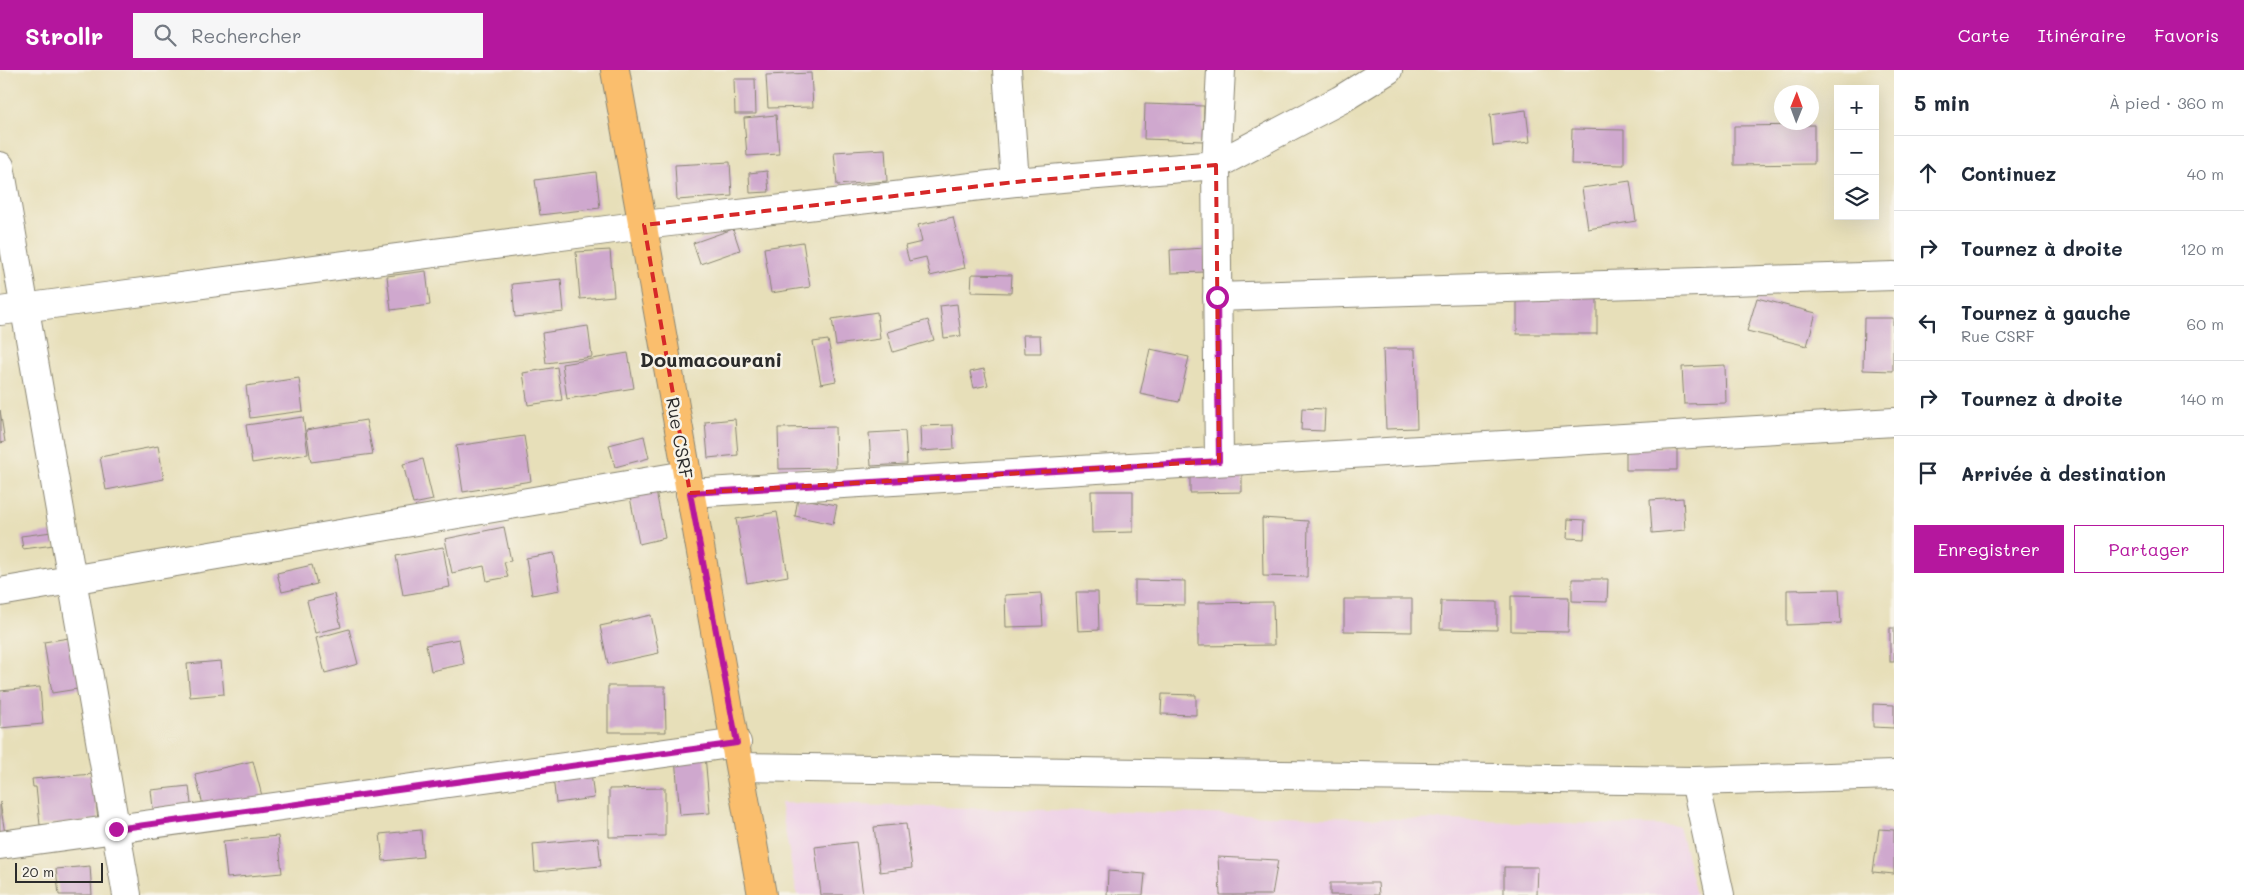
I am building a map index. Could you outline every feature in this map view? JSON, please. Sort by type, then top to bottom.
[{"type":"main road","name":"Rue CSRF","points":[[615,70],[644,225],[688,484],[739,755],[762,895]]},
{"type":"street","points":[[1007,70],[1015,182]]},
{"type":"street","points":[[1219,461],[1216,165],[1222,70]]},
{"type":"street","points":[[12,309],[644,225],[1015,182],[1216,165],[1340,100],[1388,70]]},
{"type":"street","points":[[0,166],[12,309],[72,579],[127,895]]},
{"type":"street","points":[[1217,297],[1894,276]]},
{"type":"street","points":[[0,592],[72,579],[688,484],[1219,461],[1894,422]]},
{"type":"street","points":[[0,845],[116,829],[739,755],[1695,781],[1894,775]]},
{"type":"street","points":[[1695,781],[1720,895]]},
{"type":"highlighted area","points":[[1216,165],[1219,461],[690,493],[644,225],[1015,182]]},
{"type":"shaded area","points":[[780,803],[1679,826],[1696,895],[797,895]]},
{"type":"building","points":[[811,73],[813,107],[768,108],[766,75]]},
{"type":"building","points":[[734,79],[755,79],[756,114],[735,114]]},
{"type":"building","points":[[1145,104],[1204,106],[1203,141],[1144,139]]},
{"type":"building","points":[[1526,110],[1530,142],[1493,146],[1490,115]]},
{"type":"building","points":[[776,115],[779,154],[747,156],[744,118]]},
{"type":"building","points":[[1734,126],[1774,126],[1774,130],[1814,130],[1814,164],[1734,165]]},
{"type":"building","points":[[1572,129],[1624,130],[1624,165],[1571,164]]},
{"type":"building","points":[[885,149],[887,181],[837,185],[834,152]]},
{"type":"building","points":[[730,162],[732,196],[677,200],[675,165]]},
{"type":"building","points":[[767,171],[769,192],[750,193],[749,173]]},
{"type":"building","points":[[596,172],[600,208],[540,215],[535,180]]},
{"type":"building","points":[[1630,181],[1636,221],[1588,229],[1582,188]]},
{"type":"building","points":[[953,217],[965,268],[930,276],[926,257],[909,261],[905,246],[922,242],[918,225]]},
{"type":"building","points":[[733,229],[740,250],[700,264],[693,243]]},
{"type":"building","points":[[803,242],[810,287],[771,293],[764,248]]},
{"type":"building","points":[[1206,248],[1206,272],[1171,273],[1170,250]]},
{"type":"building","points":[[610,250],[614,296],[580,299],[576,252]]},
{"type":"building","points":[[426,271],[430,305],[391,310],[387,276]]},
{"type":"building","points":[[972,274],[1012,275],[1011,293],[971,292]]},
{"type":"building","points":[[561,279],[564,312],[515,317],[512,284]]},
{"type":"building","points":[[1517,293],[1597,293],[1597,334],[1517,334]]},
{"type":"building","points":[[1757,298],[1816,313],[1807,346],[1747,331]]},
{"type":"building","points":[[957,304],[961,336],[944,338],[940,306]]},
{"type":"building","points":[[877,312],[880,339],[836,345],[832,319]]},
{"type":"building","points":[[1864,318],[1893,318],[1893,371],[1863,370]]},
{"type":"building","points":[[928,320],[934,340],[893,352],[887,332]]},
{"type":"building","points":[[588,326],[592,357],[546,363],[542,333]]},
{"type":"building","points":[[1023,335],[1040,335],[1041,353],[1024,353]]},
{"type":"building","points":[[828,340],[836,381],[821,384],[813,342]]},
{"type":"building","points":[[1150,349],[1189,357],[1179,402],[1140,394]]},
{"type":"building","points":[[1383,349],[1415,349],[1417,428],[1386,429]]},
{"type":"building","points":[[628,353],[634,388],[567,399],[562,364]]},
{"type":"building","points":[[1725,365],[1726,403],[1684,404],[1682,367]]},
{"type":"building","points":[[557,367],[562,400],[528,405],[523,373]]},
{"type":"building","points":[[984,369],[988,385],[974,388],[970,372]]},
{"type":"building","points":[[299,378],[303,411],[250,418],[246,386]]},
{"type":"building","points":[[1302,408],[1325,409],[1324,431],[1301,430]]},
{"type":"building","points":[[0,410],[5,442],[0,443]]},
{"type":"building","points":[[303,417],[308,454],[252,463],[246,425]]},
{"type":"building","points":[[735,419],[738,455],[708,458],[705,422]]},
{"type":"building","points":[[366,420],[373,454],[311,462],[306,430]]},
{"type":"building","points":[[953,425],[954,449],[921,451],[920,426]]},
{"type":"building","points":[[835,427],[836,468],[779,469],[778,428]]},
{"type":"building","points":[[905,431],[907,464],[871,466],[869,433]]},
{"type":"building","points":[[524,436],[531,481],[463,492],[456,446]]},
{"type":"building","points":[[644,436],[649,458],[615,467],[609,445]]},
{"type":"building","points":[[158,446],[164,479],[106,490],[100,457]]},
{"type":"building","points":[[1677,447],[1677,470],[1626,470],[1626,448]]},
{"type":"building","points":[[423,459],[433,500],[413,504],[403,464]]},
{"type":"building","points":[[1242,469],[1242,492],[1190,493],[1190,471]]},
{"type":"building","points":[[656,491],[665,538],[639,544],[630,497]]},
{"type":"building","points":[[1091,491],[1133,491],[1133,532],[1092,533]]},
{"type":"building","points":[[798,498],[837,505],[833,524],[795,516]]},
{"type":"building","points":[[1683,498],[1685,530],[1652,533],[1650,500]]},
{"type":"building","points":[[777,512],[788,576],[747,583],[736,519]]},
{"type":"building","points":[[1262,518],[1308,521],[1307,577],[1263,576]]},
{"type":"building","points":[[1568,519],[1585,520],[1584,539],[1567,538]]},
{"type":"building","points":[[504,527],[511,561],[504,562],[508,577],[487,581],[484,566],[452,573],[445,539]]},
{"type":"building","points":[[52,532],[54,545],[23,549],[21,536]]},
{"type":"building","points":[[443,547],[450,587],[403,595],[396,556]]},
{"type":"building","points":[[554,553],[560,590],[532,595],[526,558]]},
{"type":"building","points":[[312,565],[317,584],[282,592],[277,573]]},
{"type":"building","points":[[1572,579],[1608,579],[1607,602],[1572,601]]},
{"type":"building","points":[[1135,580],[1185,581],[1185,605],[1135,604]]},
{"type":"building","points":[[1839,589],[1841,623],[1787,625],[1787,590]]},
{"type":"building","points":[[1076,592],[1098,592],[1099,630],[1078,631]]},
{"type":"building","points":[[1041,593],[1043,626],[1006,627],[1005,595]]},
{"type":"building","points":[[334,594],[341,627],[315,633],[307,601]]},
{"type":"building","points":[[1511,596],[1569,597],[1568,632],[1511,631]]},
{"type":"building","points":[[1344,599],[1412,599],[1412,632],[1344,631]]},
{"type":"building","points":[[1441,601],[1497,602],[1497,630],[1440,629]]},
{"type":"building","points":[[1273,602],[1274,645],[1198,646],[1198,603]]},
{"type":"building","points":[[651,615],[659,653],[608,664],[600,626]]},
{"type":"building","points":[[1890,628],[1894,628],[1894,662],[1890,662]]},
{"type":"building","points":[[349,629],[358,664],[325,673],[316,638]]},
{"type":"building","points":[[81,636],[90,687],[52,693],[44,642]]},
{"type":"building","points":[[459,639],[464,664],[431,671],[426,645]]},
{"type":"building","points":[[221,661],[224,694],[190,697],[187,664]]},
{"type":"building","points":[[608,686],[665,686],[666,732],[608,732]]},
{"type":"building","points":[[40,687],[43,724],[0,728],[0,691]]},
{"type":"building","points":[[1162,694],[1196,695],[1196,715],[1161,714]]},
{"type":"building","points":[[1873,704],[1894,705],[1894,728],[1873,727]]},
{"type":"building","points":[[705,755],[710,813],[680,815],[675,758]]},
{"type":"building","points":[[253,761],[263,800],[205,813],[195,774]]},
{"type":"building","points":[[591,773],[594,798],[556,803],[553,777]]},
{"type":"building","points":[[93,774],[98,820],[40,825],[36,787],[33,787],[32,779]]},
{"type":"building","points":[[189,786],[192,813],[154,817],[151,790]]},
{"type":"building","points":[[665,788],[665,836],[609,837],[609,789]]},
{"type":"building","points":[[0,802],[6,840],[0,841]]},
{"type":"building","points":[[906,824],[912,868],[880,872],[874,827]]},
{"type":"building","points":[[1879,829],[1894,830],[1894,874],[1873,872]]},
{"type":"building","points":[[421,830],[423,857],[383,861],[380,834]]},
{"type":"building","points":[[278,836],[282,873],[227,878],[223,841]]},
{"type":"building","points":[[598,838],[601,866],[535,872],[533,844]]},
{"type":"building","points":[[856,842],[863,895],[821,895],[815,847]]},
{"type":"building","points":[[1218,857],[1278,860],[1272,895],[1220,895]]},
{"type":"building","points":[[90,866],[92,895],[59,895],[56,869]]},
{"type":"building","points":[[1504,867],[1538,867],[1537,895],[1504,895]]},
{"type":"building","points":[[1108,871],[1145,874],[1143,895],[1107,895]]},
{"type":"building","points":[[1330,883],[1378,883],[1379,895],[1330,895]]},
{"type":"district","name":"Doumacourani","points":[[711,359]]},
{"type":"route","points":[[116,829],[737,743],[690,493],[1219,461],[1217,297]]}]
